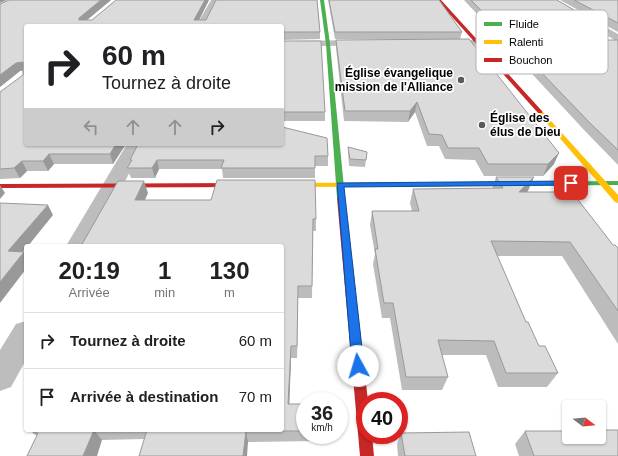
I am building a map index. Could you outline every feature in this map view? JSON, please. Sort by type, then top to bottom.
[{"type":"street","points":[[202,24],[215,0]]},
{"type":"street","points":[[322,0],[328,44],[340,185],[367,456]]},
{"type":"street","points":[[438,0],[475,42]]},
{"type":"street","points":[[551,0],[568,10]]},
{"type":"street","points":[[608,33],[618,39]]},
{"type":"street","points":[[444,43],[475,42]]},
{"type":"street","points":[[284,44],[382,43]]},
{"type":"street","points":[[504,74],[618,200]]},
{"type":"street","points":[[79,244],[135,146]]},
{"type":"street","points":[[277,185],[618,183]]},
{"type":"street","points":[[0,186],[114,184],[254,185]]},
{"type":"street","points":[[0,377],[24,336]]},
{"type":"building","points":[[9,0],[101,0],[79,18],[79,20],[92,20],[116,0],[205,0],[194,20],[206,20],[216,0],[317,0],[320,32],[284,32],[284,24],[24,24],[24,146],[115,146],[110,154],[49,154],[43,161],[22,161],[14,168],[0,169],[0,92],[23,75],[23,62],[16,63],[0,75],[0,4]]},
{"type":"building","points":[[329,0],[439,0],[462,32],[335,32]]},
{"type":"building","points":[[471,0],[557,0],[574,10],[481,10]]},
{"type":"building","points":[[574,0],[618,0],[618,23],[608,18],[608,10],[593,10]]},
{"type":"building","points":[[469,39],[476,48],[476,74],[497,74],[559,153],[548,164],[488,164],[479,148],[448,148],[442,135],[429,134],[417,102],[410,111],[345,111],[336,40]]},
{"type":"building","points":[[608,40],[618,40],[618,150],[543,74],[608,74]]},
{"type":"building","points":[[284,41],[321,41],[325,112],[284,112]]},
{"type":"building","points":[[284,127],[327,138],[328,156],[315,156],[315,168],[221,168],[224,160],[157,160],[152,168],[127,168],[132,160],[130,160],[137,146],[284,146]]},
{"type":"building","points":[[348,147],[367,152],[366,160],[350,159]]},
{"type":"building","points":[[496,177],[534,177],[519,192],[572,192],[613,245],[618,248],[618,311],[570,242],[491,241],[526,322],[528,322],[539,346],[545,346],[558,373],[506,373],[494,341],[438,340],[448,377],[406,377],[393,303],[384,303],[375,249],[378,249],[372,211],[419,211],[413,189],[503,188]]},
{"type":"building","points":[[217,180],[315,180],[316,219],[313,219],[312,286],[298,286],[297,346],[291,346],[288,404],[296,404],[296,431],[284,431],[284,244],[82,244],[118,181],[144,181],[135,200],[211,200]]},
{"type":"building","points":[[0,203],[48,205],[8,251],[24,252],[0,282]]},
{"type":"building","points":[[606,430],[618,430],[618,456],[534,456],[525,431],[562,431],[562,444],[606,444]]},
{"type":"building","points":[[93,432],[83,456],[27,456],[38,433],[33,433]]},
{"type":"building","points":[[146,432],[246,432],[243,456],[139,456]]},
{"type":"building","points":[[469,432],[476,456],[405,456],[403,444],[408,444],[408,433]]},
{"type":"traffic: fast","points":[[322,0],[328,44],[341,198]]},
{"type":"traffic: fast","points":[[500,184],[618,183]]},
{"type":"traffic: slow","points":[[540,112],[618,200]]},
{"type":"traffic: slow","points":[[285,185],[500,184]]},
{"type":"traffic: jam","points":[[439,0],[476,41]]},
{"type":"traffic: jam","points":[[506,74],[540,112]]},
{"type":"traffic: jam","points":[[0,186],[245,185]]},
{"type":"traffic: jam","points":[[341,198],[367,456]]},
{"type":"place","name":"Église évangelique mission de l'Alliance","points":[[461,80]]},
{"type":"place","name":"Église des élus de Dieu","points":[[482,125]]},
{"type":"route","points":[[358,366],[340,185],[571,183]]}]
